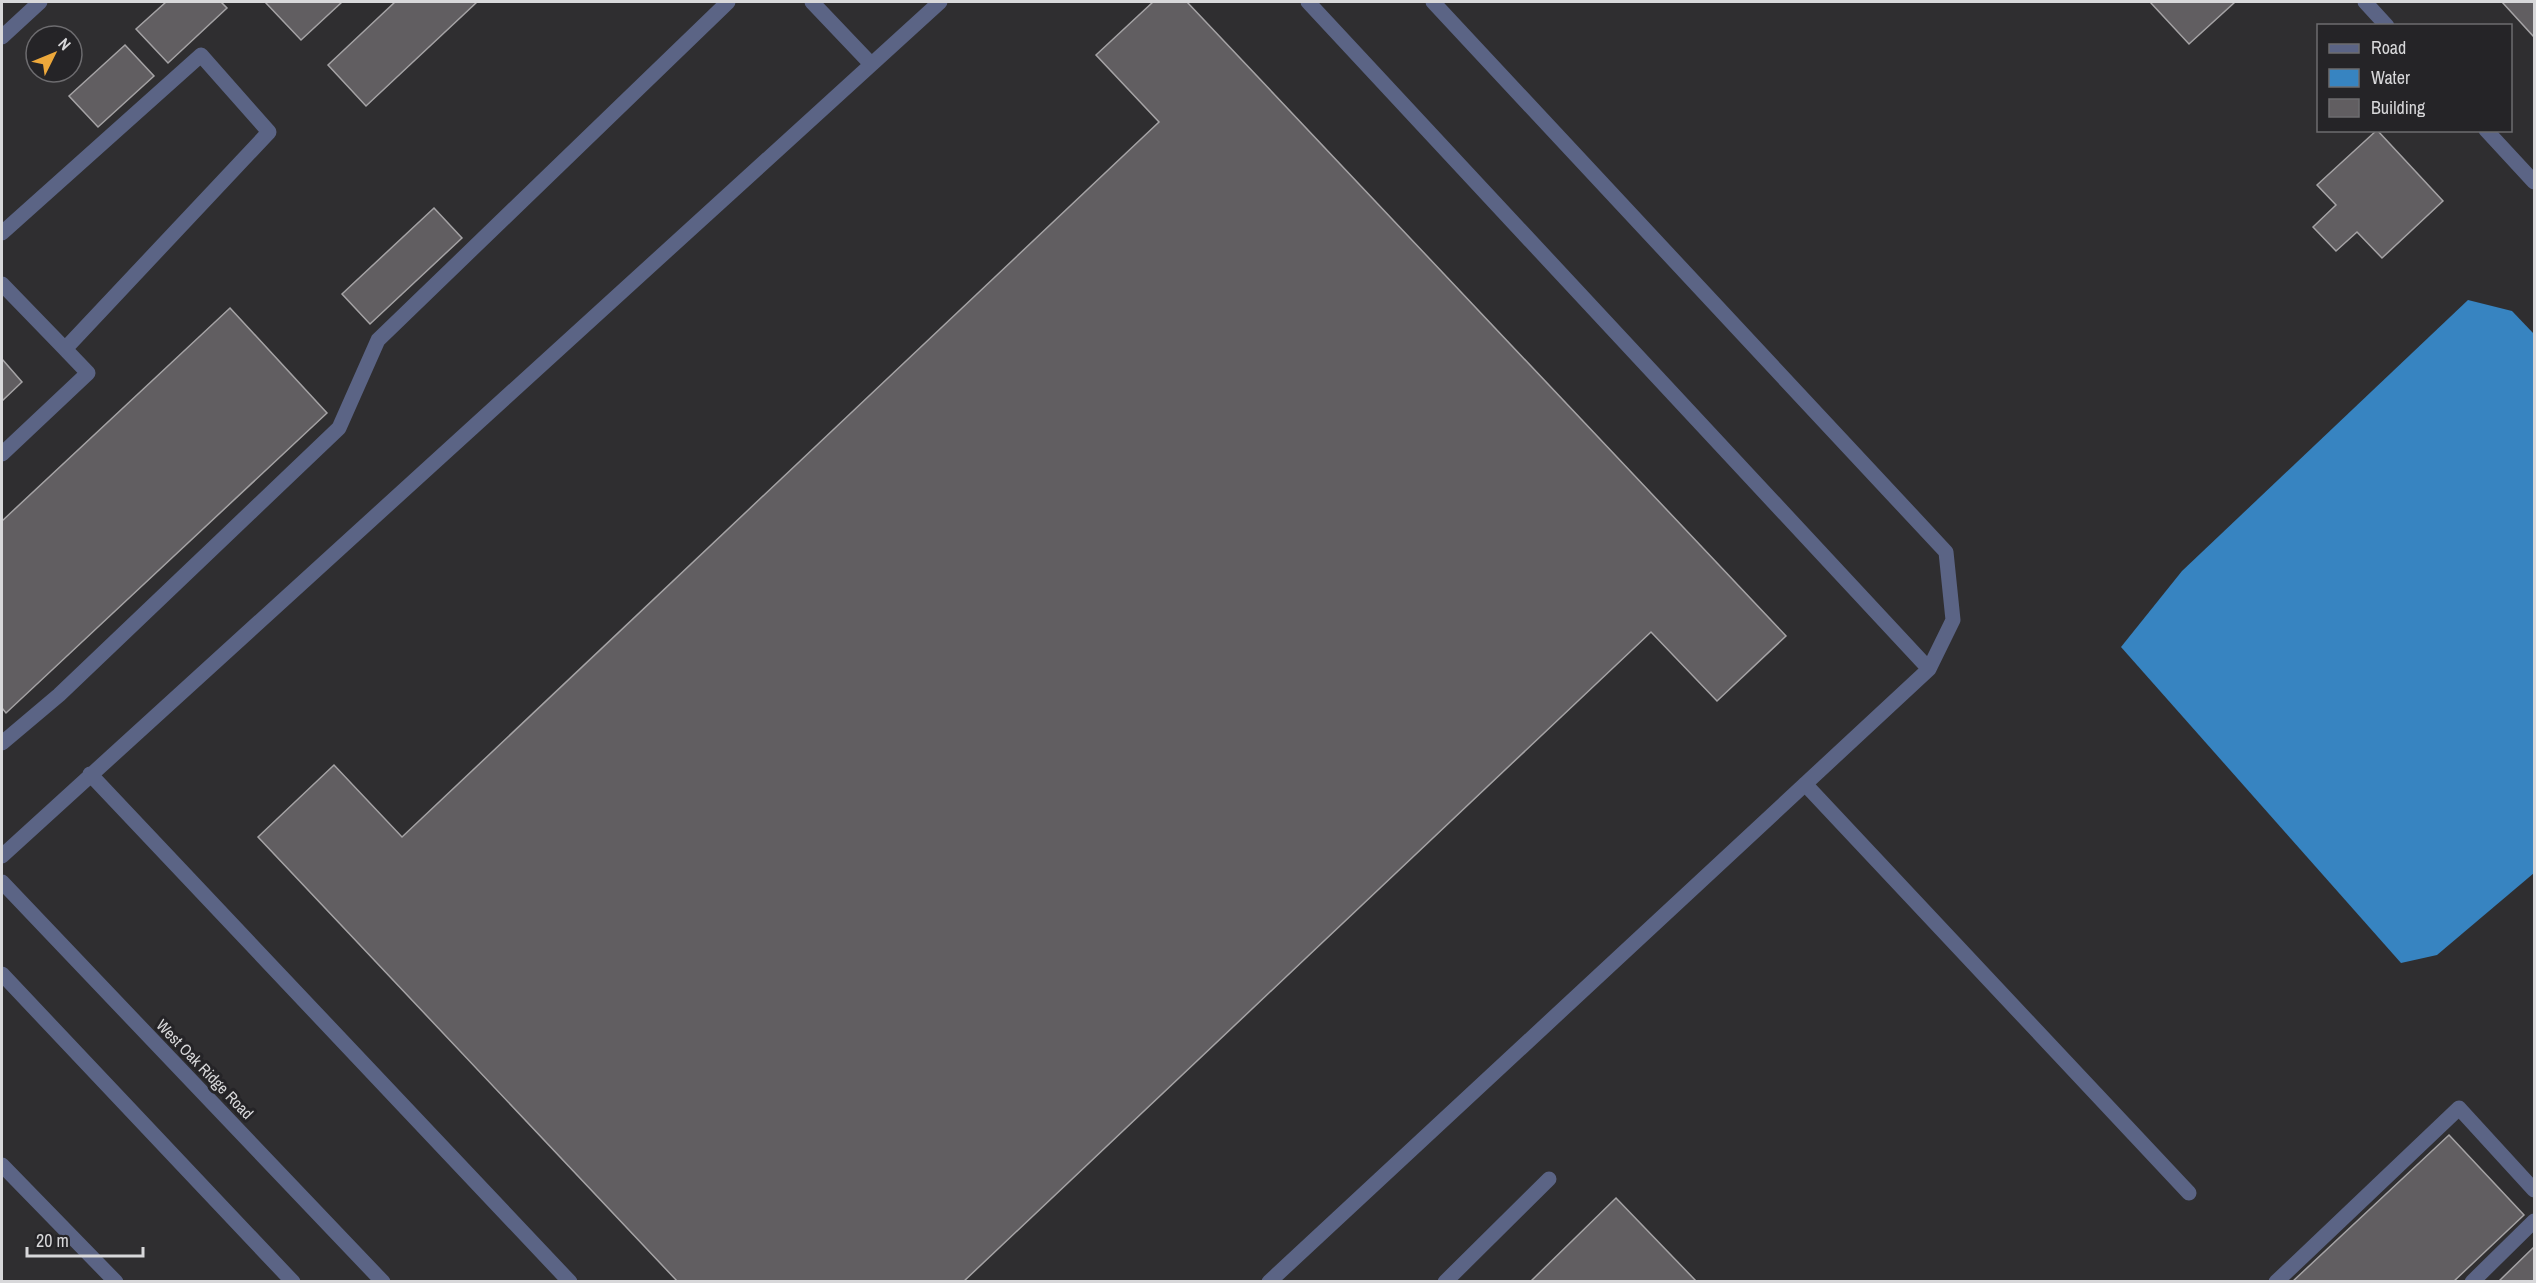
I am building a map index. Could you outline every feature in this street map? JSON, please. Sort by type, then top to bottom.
[{"type":"street","points":[[2,37],[40,2]]},
{"type":"street","points":[[2,743],[59,695],[339,428],[378,340],[728,2]]},
{"type":"street","points":[[812,2],[871,64]]},
{"type":"street","points":[[2,856],[940,2]]},
{"type":"street","points":[[1308,2],[1929,669]]},
{"type":"street","points":[[1269,1281],[1929,669],[1953,620],[1946,552],[1433,2]]},
{"type":"street","points":[[2365,2],[2385,24]]},
{"type":"street","points":[[2,233],[201,55],[269,132],[65,349]]},
{"type":"street","points":[[2488,132],[2535,182]]},
{"type":"street","points":[[2,284],[88,373],[2,454]]},
{"type":"street","points":[[90,774],[570,1281]]},
{"type":"street","points":[[1805,784],[2189,1193]]},
{"type":"street","name":"West Oak Ridge Road","points":[[2,882],[383,1281]]},
{"type":"street","points":[[2,974],[293,1281]]},
{"type":"street","points":[[2276,1281],[2459,1108],[2535,1190]]},
{"type":"street","points":[[2,1165],[116,1281]]},
{"type":"street","points":[[1444,1281],[1549,1179]]},
{"type":"street","points":[[2472,1281],[2535,1221]]},
{"type":"water","points":[[2468,300],[2512,311],[2534,334],[2534,873],[2437,955],[2401,963],[2121,647],[2182,571]]},
{"type":"building","points":[[166,2],[221,2],[227,8],[168,63],[136,29]]},
{"type":"building","points":[[265,2],[342,2],[301,40]]},
{"type":"building","points":[[395,2],[477,2],[366,106],[328,65]]},
{"type":"building","points":[[1153,2],[1187,2],[1786,636],[1717,701],[1651,632],[963,1282],[678,1282],[258,837],[334,765],[402,837],[1159,122],[1096,55]]},
{"type":"building","points":[[2150,2],[2235,2],[2189,44]]},
{"type":"building","points":[[2502,2],[2534,2],[2534,37]]},
{"type":"building","points":[[125,45],[154,76],[98,127],[69,96]]},
{"type":"building","points":[[2375,132],[2379,132],[2443,201],[2382,258],[2357,232],[2336,251],[2313,227],[2336,205],[2317,185]]},
{"type":"building","points":[[434,208],[462,238],[370,324],[342,294]]},
{"type":"building","points":[[230,308],[327,413],[6,713],[2,708],[2,521]]},
{"type":"building","points":[[2,359],[22,382],[2,401]]},
{"type":"building","points":[[2449,1135],[2524,1215],[2453,1282],[2292,1282]]},
{"type":"building","points":[[1616,1198],[1697,1282],[1530,1282]]},
{"type":"building","points":[[2534,1247],[2534,1282],[2498,1282]]}]
